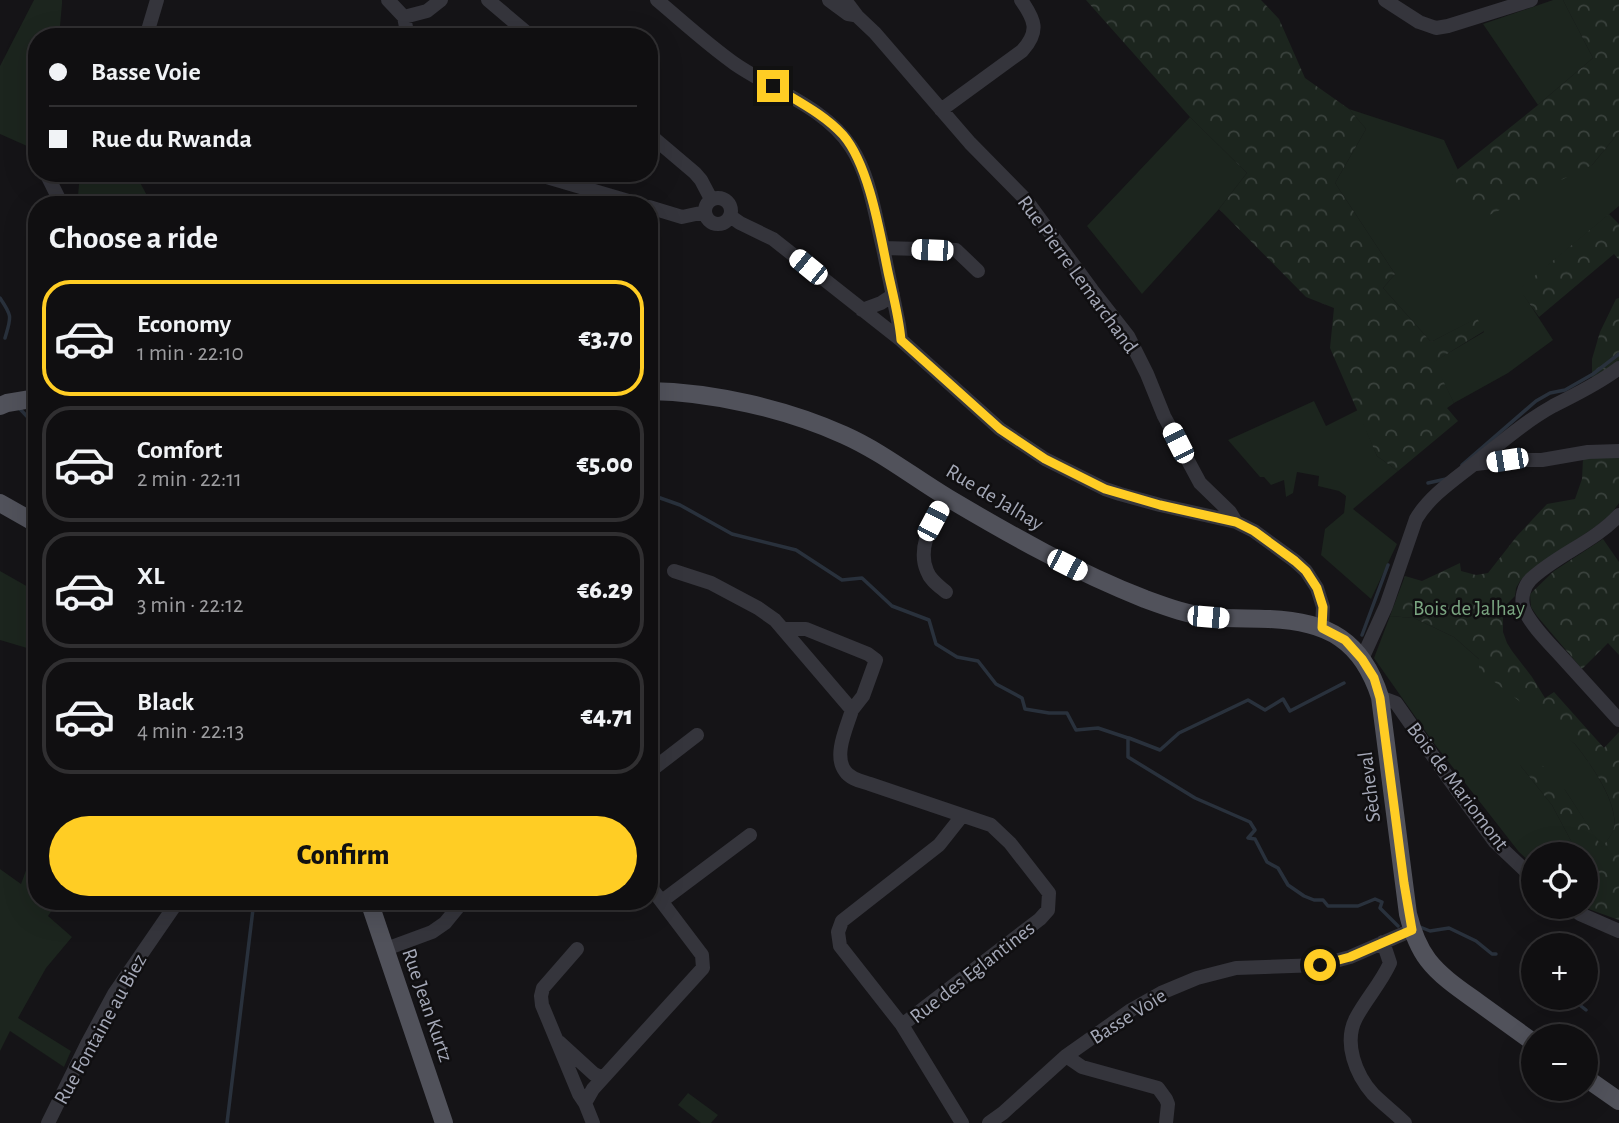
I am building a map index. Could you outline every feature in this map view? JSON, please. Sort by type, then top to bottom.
[{"type":"main road","name":"Rue de Jalhay","points":[[658,392],[710,397],[764,408],[845,436],[876,451],[1040,551],[1169,608],[1208,617],[1296,621],[1322,628]]},
{"type":"main road","points":[[2,399],[28,398]]},
{"type":"main road","points":[[0,503],[28,519]]},
{"type":"main road","points":[[1322,628],[1345,640],[1362,659]]},
{"type":"main road","name":"Sècheval","points":[[1362,659],[1374,678],[1380,698],[1410,922],[1427,960],[1457,988],[1521,1033]]},
{"type":"main road","name":"Rue Jean Kurtz","points":[[372,910],[444,1123]]},
{"type":"main road","points":[[1598,1086],[1619,1101]]},
{"type":"street","points":[[149,28],[157,0]]},
{"type":"street","points":[[388,0],[404,17],[406,28]]},
{"type":"street","points":[[404,17],[427,11],[441,0]]},
{"type":"street","points":[[488,0],[521,28]]},
{"type":"street","points":[[657,0],[735,64],[814,110],[844,136],[860,162],[865,177],[883,248],[901,340]]},
{"type":"street","points":[[828,0],[848,14],[857,16]]},
{"type":"street","name":"Rue Pierre Lemarchand","points":[[845,0],[970,143],[1026,200],[1128,336],[1164,416],[1200,483],[1230,512],[1236,522],[1254,531],[1306,571],[1317,588],[1323,607],[1322,628]]},
{"type":"street","points":[[941,110],[1023,51],[1031,41],[1033,19],[1021,0]]},
{"type":"street","points":[[1385,0],[1419,22],[1436,28],[1531,0]]},
{"type":"street","points":[[658,142],[701,180],[708,206],[708,220],[716,224],[724,223],[730,216],[731,207],[725,200],[716,198],[708,206],[682,217],[658,210]]},
{"type":"street","points":[[564,182],[611,196]]},
{"type":"street","points":[[730,216],[772,239],[901,340],[1000,429],[1045,459],[1120,494],[1236,522]]},
{"type":"street","points":[[883,248],[956,250],[978,271]]},
{"type":"street","points":[[862,310],[893,295]]},
{"type":"street","points":[[1362,659],[1386,606],[1416,519],[1423,507],[1528,422],[1619,369]]},
{"type":"street","points":[[1475,464],[1619,451]]},
{"type":"street","points":[[946,496],[925,544],[924,560],[928,574],[946,592]]},
{"type":"street","points":[[1619,515],[1602,532],[1531,579],[1526,585],[1522,606],[1548,641],[1619,719]]},
{"type":"street","points":[[674,571],[711,583],[775,620],[852,710]]},
{"type":"street","name":"Rue des Eglantines","points":[[784,629],[806,629],[868,654],[876,660],[863,696],[852,710],[841,750],[840,761],[845,771],[853,778],[870,785],[991,825],[1010,843],[1049,893],[1048,910],[1040,919],[902,1025]]},
{"type":"street","name":"Bois de Mariomont","points":[[1380,698],[1396,703],[1495,842],[1521,867]]},
{"type":"street","points":[[658,765],[697,735]]},
{"type":"street","points":[[962,816],[939,845],[842,921],[838,932],[841,946],[902,1025],[962,1123]]},
{"type":"street","points":[[662,901],[750,835]]},
{"type":"street","points":[[585,1103],[603,1078],[703,968],[702,955],[658,896]]},
{"type":"street","name":"Rue Fontaine au Biez","points":[[48,1123],[114,994],[172,910]]},
{"type":"street","points":[[386,949],[432,932],[445,923],[456,910]]},
{"type":"street","points":[[1591,919],[1619,931]]},
{"type":"street","name":"Basse Voie","points":[[989,1123],[1066,1056],[1160,993],[1196,978],[1237,968],[1320,965],[1350,957],[1383,942],[1410,922]]},
{"type":"street","points":[[1383,942],[1390,963],[1384,977],[1354,1021],[1350,1041],[1353,1059],[1372,1093],[1405,1123]]},
{"type":"street","points":[[577,950],[543,988],[541,996],[542,1005],[593,1123]]},
{"type":"street","points":[[557,1040],[594,1074],[603,1078]]},
{"type":"street","points":[[1066,1056],[1082,1067],[1158,1088],[1168,1104],[1167,1122]]},
{"type":"green space","points":[[34,0],[62,0],[60,28],[28,28],[28,146],[0,134],[0,66]]},
{"type":"green space","points":[[1086,0],[1261,0],[1279,19],[1305,78],[1349,109],[1366,129],[1335,183],[1395,274],[1383,288],[1431,342],[1477,318],[1484,331],[1434,362],[1454,403],[1447,408],[1458,421],[1398,471],[1377,456],[1330,348],[1334,308],[1306,297],[1219,209],[1247,173],[1190,117]]},
{"type":"green space","points":[[1553,0],[1563,0],[1593,58],[1538,105],[1483,24]]},
{"type":"green space","points":[[1563,0],[1619,0],[1619,132],[1592,165],[1477,221],[1452,174],[1593,58]]},
{"type":"green space","points":[[1349,109],[1444,140],[1458,170],[1452,175],[1592,165],[1619,132],[1619,206],[1520,289],[1553,340],[1508,373],[1454,403],[1433,362],[1484,332],[1476,319],[1431,342],[1383,288],[1395,274],[1335,183],[1366,129]]},
{"type":"green space","points":[[1190,117],[1247,173],[1219,209],[1142,294],[1087,226]]},
{"type":"green space","points":[[79,182],[140,182],[147,196],[78,196]]},
{"type":"green space","points":[[1609,214],[1619,224],[1619,260],[1614,254],[1539,317],[1519,289]]},
{"type":"green space","points":[[1619,298],[1619,366],[1592,381],[1592,359],[1600,332],[1616,299]]},
{"type":"green space","points":[[1314,401],[1326,426],[1358,410],[1377,456],[1398,471],[1353,509],[1397,544],[1371,599],[1321,555],[1325,529],[1344,513],[1346,496],[1339,491],[1318,486],[1319,476],[1297,472],[1293,493],[1286,497],[1284,480],[1271,485],[1264,477],[1260,477],[1228,440]]},
{"type":"green space","name":"Bois de Jalhay","points":[[1619,456],[1619,503],[1610,515],[1595,527],[1532,569],[1520,581],[1515,596],[1503,608],[1503,632],[1512,651],[1545,698],[1554,692],[1604,748],[1619,732],[1619,920],[1598,912],[1598,842],[1572,842],[1552,805],[1520,765],[1530,752],[1565,790],[1602,847],[1614,828],[1612,807],[1595,772],[1575,744],[1479,670],[1479,659],[1454,637],[1414,618],[1390,616],[1405,576],[1422,581],[1460,563],[1461,571],[1476,575],[1488,573],[1547,504],[1575,499],[1582,479],[1583,459]]},
{"type":"green space","name":"Bois de Jalhay","points":[[1603,539],[1619,562],[1619,655],[1608,643],[1582,669],[1537,616],[1531,607],[1530,594],[1554,571]]},
{"type":"green space","points":[[0,571],[28,587],[28,648],[0,640]]},
{"type":"green space","points":[[1390,616],[1414,618],[1454,637],[1575,744],[1588,762],[1608,796],[1614,819],[1614,829],[1602,848],[1565,790],[1520,765],[1552,805],[1572,842],[1521,842],[1521,854],[1433,742],[1374,658]]},
{"type":"green space","points":[[28,865],[28,910],[52,910],[48,916],[72,937],[46,968],[18,1018],[71,1051],[64,1067],[10,1031],[0,1051],[0,869],[21,884]]},
{"type":"green space","points":[[688,1093],[718,1115],[711,1123],[701,1123],[678,1105]]},
{"type":"waterway","points":[[0,298],[10,317],[5,338]]},
{"type":"waterway","points":[[1462,465],[1536,401],[1550,393],[1565,390],[1593,374],[1619,354]]},
{"type":"waterway","points":[[20,409],[28,417]]},
{"type":"waterway","points":[[1428,483],[1446,479]]},
{"type":"waterway","points":[[658,497],[680,505],[732,534],[796,550],[842,580],[862,578],[892,606],[929,620],[936,644],[957,657],[978,661],[996,684],[1022,698],[1025,709],[1067,713],[1076,730],[1098,728],[1128,738],[1128,757],[1195,798],[1250,822],[1255,830],[1248,838],[1255,839],[1267,862],[1278,868],[1288,885],[1304,896],[1323,900],[1328,906],[1358,906],[1375,899],[1382,902],[1380,908],[1398,926]]},
{"type":"waterway","points":[[1362,635],[1388,565]]},
{"type":"waterway","points":[[1129,738],[1160,750],[1179,733],[1248,700],[1265,710],[1283,699],[1290,711],[1344,683]]},
{"type":"waterway","points":[[227,1123],[253,910]]},
{"type":"waterway","points":[[1420,927],[1430,931],[1449,928],[1496,954]]},
{"type":"route","points":[[773,86],[814,110],[832,125],[844,136],[860,162],[883,248],[901,340],[983,415],[1045,459],[1105,489],[1236,522],[1254,531],[1306,571],[1317,588],[1323,607],[1322,628],[1345,640],[1374,678],[1383,711],[1412,930],[1350,957],[1320,965]]}]
